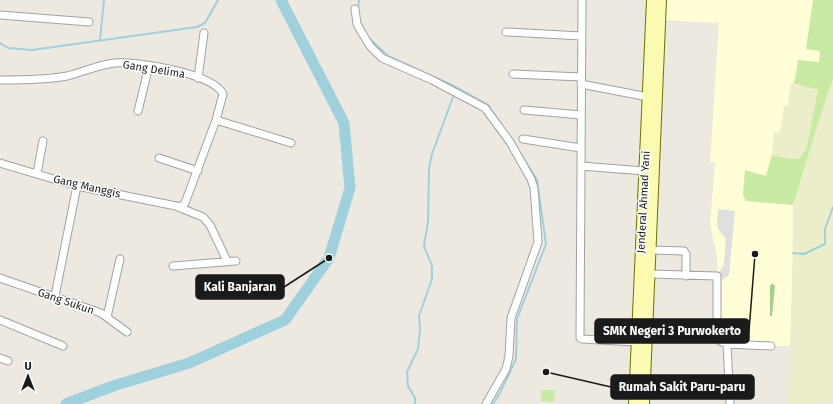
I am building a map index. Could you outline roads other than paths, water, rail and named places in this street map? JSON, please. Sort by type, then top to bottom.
[{"type":"main road","name":"Jenderal Ahmad Yani","points":[[634,404],[637,342],[643,324],[650,274],[651,250],[646,237],[644,171],[652,0]]},
{"type":"main road","name":"Jenderal Ahmad Yani","points":[[644,404],[643,324],[646,237],[661,0]]},
{"type":"street","points":[[582,0],[580,338],[637,342]]},
{"type":"street","points":[[355,9],[357,24],[370,46],[382,58],[466,97],[485,108],[491,114],[523,163],[534,188],[538,228],[537,250],[515,304],[511,318],[509,356],[506,369],[486,404]]},
{"type":"street","points":[[0,15],[89,22]]},
{"type":"street","points":[[506,32],[581,36]]},
{"type":"street","points":[[198,78],[204,33]]},
{"type":"street","name":"Gang Delima","points":[[0,80],[41,79],[67,76],[111,64],[149,66],[183,71],[219,88],[223,94],[216,120],[198,171],[185,203],[183,206],[176,206]]},
{"type":"street","points":[[138,111],[149,66]]},
{"type":"street","points":[[513,74],[581,81],[648,97]]},
{"type":"street","points":[[524,110],[581,115]]},
{"type":"street","points":[[216,120],[291,143]]},
{"type":"street","points":[[523,139],[581,148]]},
{"type":"street","points":[[37,173],[43,141]]},
{"type":"street","points":[[159,158],[198,171]]},
{"type":"street","name":"Gang Manggis","points":[[0,163],[77,186],[176,206],[203,217],[210,225],[227,261]]},
{"type":"street","points":[[581,166],[644,171]]},
{"type":"street","points":[[54,296],[77,186]]},
{"type":"street","points":[[651,250],[684,251],[686,254],[686,276]]},
{"type":"street","points":[[107,317],[120,259]]},
{"type":"street","points":[[173,266],[236,261]]},
{"type":"street","points":[[650,274],[718,276],[717,320],[720,341],[727,344],[771,346]]},
{"type":"street","name":"Gang Sukun","points":[[0,279],[54,296],[107,317],[127,332]]},
{"type":"street","points":[[0,320],[63,346]]},
{"type":"street","points":[[727,344],[730,404]]},
{"type":"street","points":[[0,358],[8,361]]},
{"type":"waterway","points":[[100,40],[104,0]]},
{"type":"waterway","points":[[0,43],[8,48],[32,50],[197,27],[205,23],[218,0]]},
{"type":"waterway","points":[[66,404],[113,386],[189,363],[285,320],[329,258],[350,188],[344,123],[281,0]]},
{"type":"waterway","points":[[358,11],[359,0]]},
{"type":"waterway","points":[[368,37],[388,56],[456,87],[488,105],[502,125]]},
{"type":"waterway","points":[[415,404],[415,398],[408,386],[407,372],[418,349],[420,329],[419,316],[432,279],[432,266],[424,246],[428,222],[429,168],[432,154],[453,97]]},
{"type":"waterway","points":[[493,404],[501,391],[516,359],[517,319],[546,244],[537,180],[522,156]]},
{"type":"waterway","points":[[793,253],[804,254],[825,244],[825,229],[833,207]]},
{"type":"place","name":"SMK Negeri 3 Purwokerto","points":[[755,254]]},
{"type":"place","name":"Kali Banjaran","points":[[329,258]]},
{"type":"place","name":"Rumah Sakit Paru-paru","points":[[546,372]]}]
